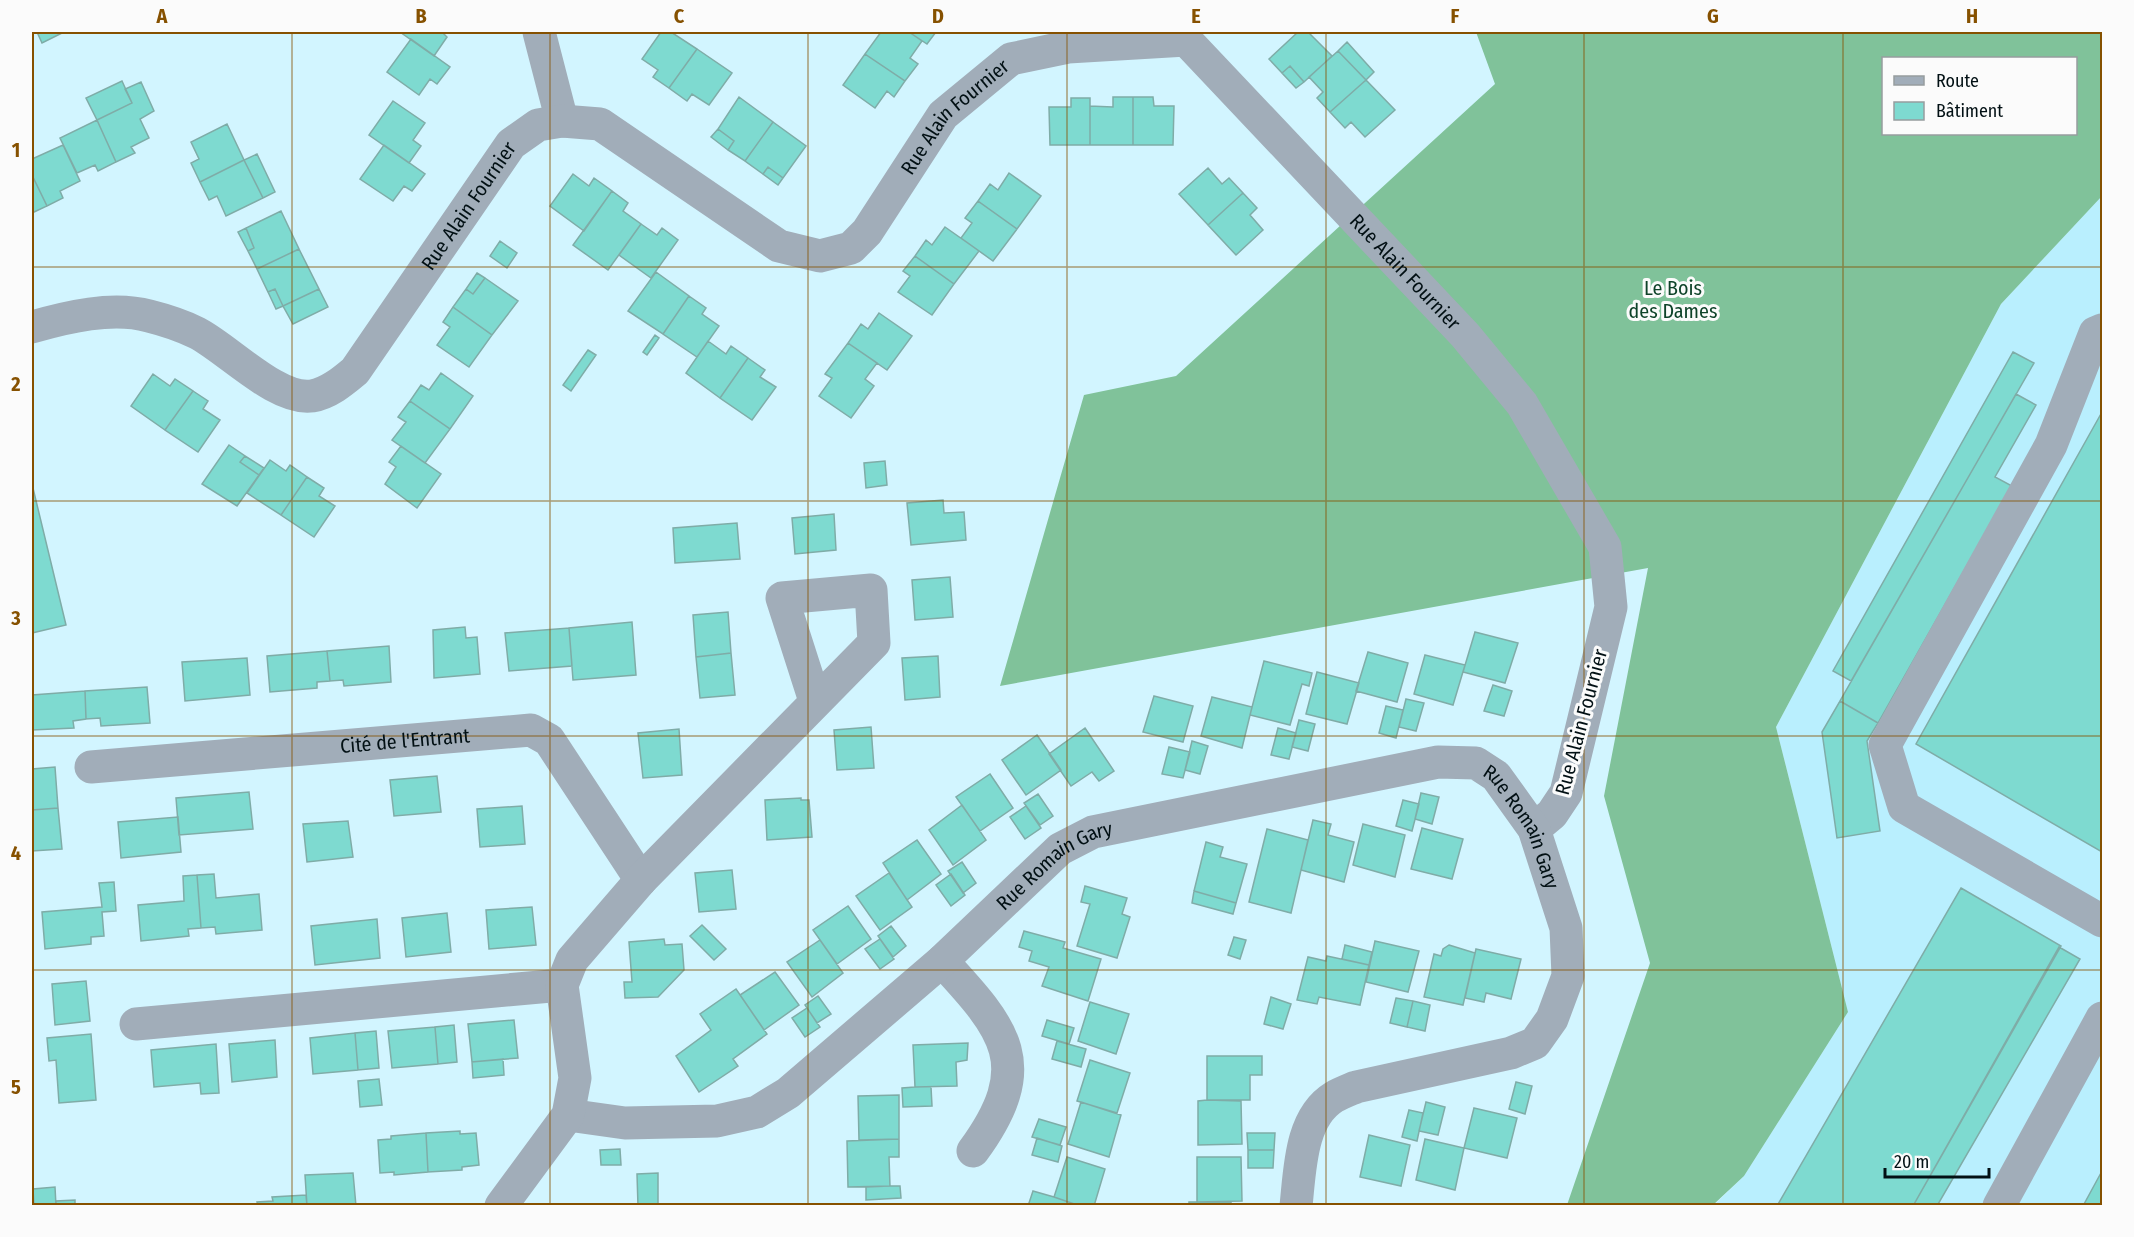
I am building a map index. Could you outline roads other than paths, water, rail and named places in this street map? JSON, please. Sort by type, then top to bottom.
[{"type":"street","points":[[539,32],[562,121]]},
{"type":"street","name":"Rue Alain Fournier","points":[[32,327],[61,319],[103,313],[147,315],[197,333],[287,393],[312,396],[336,386],[355,370],[511,144],[538,125],[562,121],[600,124],[779,246],[820,256],[851,248],[867,232],[943,115],[1011,59],[1068,47],[1185,36],[1465,335],[1522,404],[1605,547],[1611,608],[1566,793],[1552,814],[1534,829]]},
{"type":"street","points":[[2103,330],[2095,333],[2051,445],[1885,746],[1904,807],[2103,921]]},
{"type":"street","points":[[501,1206],[568,1115],[575,1078],[562,985],[572,960],[641,880],[815,701]]},
{"type":"street","name":"Cité de l'Entrant","points":[[91,767],[531,730],[549,740],[641,880]]},
{"type":"street","name":"Rue Romain Gary","points":[[568,1115],[625,1123],[717,1122],[757,1112],[788,1093],[942,961],[1060,849],[1093,832],[1438,762],[1476,763],[1496,776],[1534,829],[1566,928],[1568,976],[1552,1019],[1535,1043],[1510,1053],[1356,1087],[1333,1097],[1317,1115],[1302,1150],[1296,1206]]},
{"type":"street","points":[[942,961],[985,1008],[1007,1049],[1006,1091],[994,1122],[973,1151]]},
{"type":"street","points":[[136,1024],[562,985]]},
{"type":"street","points":[[1999,1206],[2103,1018]]},
{"type":"park label","name":"Le Bois des Dames","points":[[1673,300]]}]
